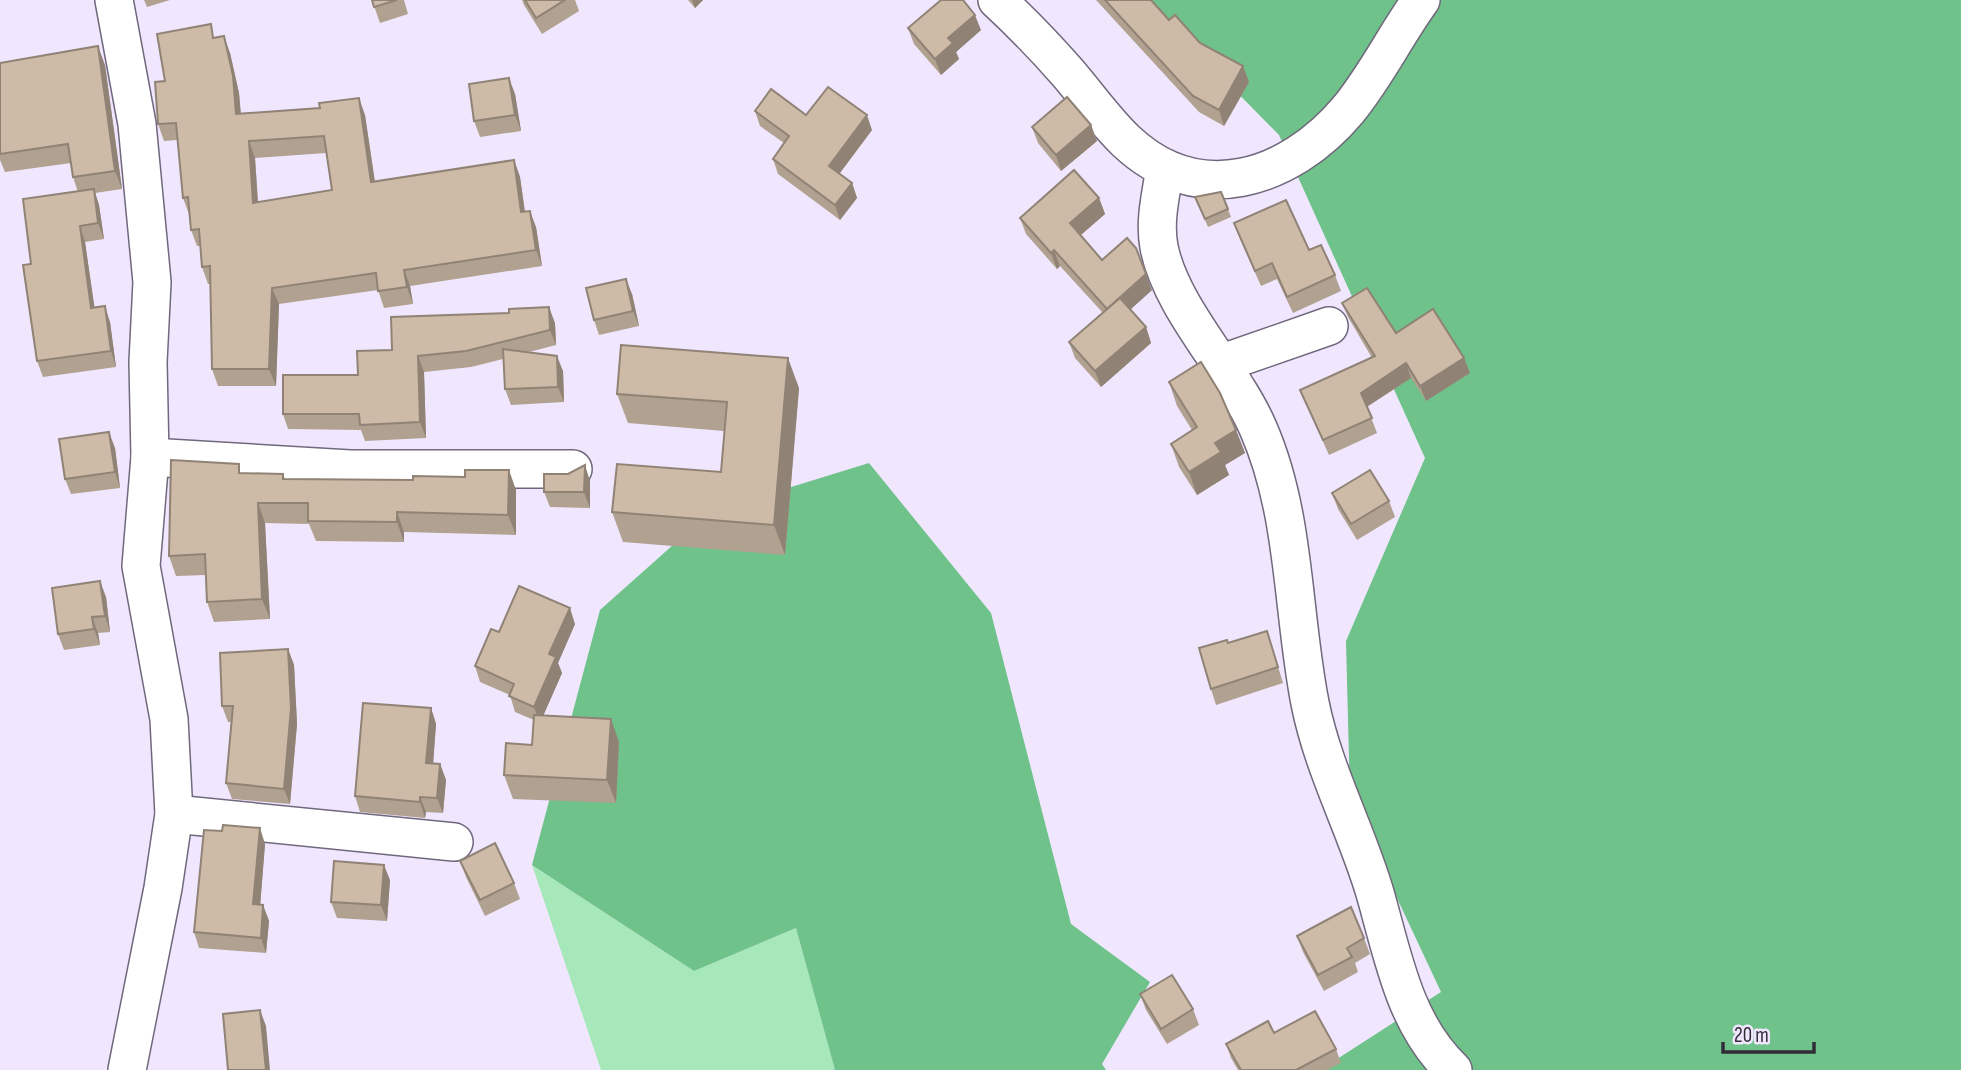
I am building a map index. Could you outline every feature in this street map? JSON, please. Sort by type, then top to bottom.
[{"type":"street","points":[[114,0],[137,124],[152,282],[148,362],[150,457],[141,566],[169,719],[174,814],[127,1070]]},
{"type":"street","points":[[997,0],[1056,61],[1125,140],[1165,168],[1207,180],[1231,180],[1264,172],[1298,153],[1348,109],[1421,0]]},
{"type":"street","points":[[1165,168],[1157,225],[1159,247],[1177,293],[1258,428],[1272,466],[1284,522],[1309,699],[1323,753],[1374,889],[1407,1003],[1427,1037],[1453,1070]]},
{"type":"street","points":[[1220,364],[1329,326]]},
{"type":"street","points":[[150,457],[350,469],[573,469]]},
{"type":"street","points":[[174,814],[454,842]]},
{"type":"green space","points":[[1127,0],[1961,0],[1961,1070],[1320,1070],[1441,992],[1350,798],[1346,641],[1425,458],[1279,135],[1163,17]]},
{"type":"green space","points":[[869,463],[991,613],[1071,924],[1150,982],[1102,1064],[1106,1070],[835,1070],[796,928],[694,971],[532,865],[600,610],[710,512]]},
{"type":"green space","points":[[532,865],[694,971],[796,928],[835,1070],[601,1070]]},
{"type":"building","points":[[372,0],[397,0],[374,7]]},
{"type":"building","points":[[525,0],[565,0],[536,18]]},
{"type":"building","points":[[941,0],[963,0],[975,15],[948,38],[953,43],[935,59],[908,28]]},
{"type":"building","points":[[1105,0],[1151,0],[1169,20],[1175,15],[1200,43],[1243,66],[1219,110],[1193,96]]},
{"type":"building","points":[[211,24],[213,38],[224,36],[233,76],[236,114],[320,108],[319,103],[359,98],[371,182],[514,160],[521,212],[530,211],[536,250],[404,270],[407,287],[378,291],[376,273],[272,288],[269,369],[212,369],[210,266],[202,267],[199,229],[191,230],[188,197],[183,198],[176,123],[158,124],[155,82],[165,81],[157,34]],"holes":[[[324,136],[332,190],[253,203],[249,141]]]},
{"type":"building","points":[[98,46],[115,171],[73,177],[68,144],[0,154],[0,63]]},
{"type":"building","points":[[509,78],[515,115],[474,121],[469,84]]},
{"type":"building","points":[[828,87],[867,115],[829,166],[852,183],[835,205],[773,159],[789,136],[755,111],[771,89],[806,115]]},
{"type":"building","points":[[1067,97],[1091,125],[1056,155],[1032,127]]},
{"type":"building","points":[[1074,170],[1099,198],[1070,223],[1102,260],[1127,238],[1136,248],[1146,274],[1107,309],[1054,250],[1051,253],[1020,218]]},
{"type":"building","points":[[94,189],[98,223],[80,226],[91,308],[105,306],[111,351],[37,361],[23,265],[31,264],[23,199]]},
{"type":"building","points":[[1221,192],[1228,209],[1205,219],[1195,197]]},
{"type":"building","points":[[1286,200],[1309,250],[1321,245],[1335,275],[1287,297],[1272,263],[1255,271],[1234,223]]},
{"type":"building","points":[[626,279],[633,311],[594,320],[586,288]]},
{"type":"building","points":[[1367,288],[1396,333],[1433,309],[1464,358],[1420,386],[1406,363],[1361,393],[1372,418],[1323,440],[1300,390],[1375,356],[1342,303]]},
{"type":"building","points":[[1120,298],[1146,327],[1095,371],[1069,342]]},
{"type":"building","points":[[549,307],[550,330],[466,351],[418,356],[420,422],[360,425],[359,414],[283,414],[283,375],[358,375],[357,351],[392,350],[391,317],[509,313],[509,309]]},
{"type":"building","points":[[621,345],[788,358],[774,525],[612,512],[617,464],[721,472],[727,402],[617,394]]},
{"type":"building","points":[[503,349],[557,356],[558,387],[505,389]]},
{"type":"building","points":[[1201,362],[1220,393],[1236,430],[1215,443],[1221,452],[1189,472],[1171,444],[1197,427],[1169,382]]},
{"type":"building","points":[[109,432],[115,472],[65,479],[59,439]]},
{"type":"building","points":[[171,460],[239,464],[239,473],[283,474],[283,479],[413,480],[413,476],[465,477],[465,470],[509,470],[508,515],[397,512],[397,522],[308,521],[308,503],[258,503],[262,599],[207,602],[205,554],[169,556]]},
{"type":"building","points":[[585,465],[584,492],[544,492],[544,474],[568,474]]},
{"type":"building","points":[[1370,470],[1389,501],[1351,524],[1332,493]]},
{"type":"building","points":[[100,581],[105,616],[92,617],[94,629],[58,634],[52,588]]},
{"type":"building","points":[[519,586],[570,608],[549,654],[556,657],[534,707],[509,696],[514,684],[475,666],[491,629],[499,632]]},
{"type":"building","points":[[1267,631],[1278,667],[1211,689],[1199,648],[1227,640],[1228,643]]},
{"type":"building","points":[[288,649],[291,708],[284,789],[226,783],[233,706],[222,706],[220,653]]},
{"type":"building","points":[[363,703],[431,708],[426,763],[440,764],[437,798],[420,797],[420,802],[355,796]]},
{"type":"building","points":[[534,715],[611,719],[607,780],[504,775],[506,743],[532,745]]},
{"type":"building","points":[[223,825],[260,828],[253,904],[263,905],[261,938],[194,932],[204,830],[222,831]]},
{"type":"building","points":[[495,843],[514,883],[480,900],[460,861]]},
{"type":"building","points":[[334,861],[384,865],[381,905],[331,902]]},
{"type":"building","points":[[1351,907],[1364,938],[1347,948],[1352,957],[1318,975],[1297,936]]},
{"type":"building","points":[[1172,975],[1193,1009],[1161,1029],[1140,994]]},
{"type":"building","points":[[260,1010],[266,1070],[228,1070],[223,1014]]},
{"type":"building","points":[[1315,1011],[1336,1049],[1296,1070],[1241,1070],[1226,1044],[1268,1021],[1274,1033]]}]
